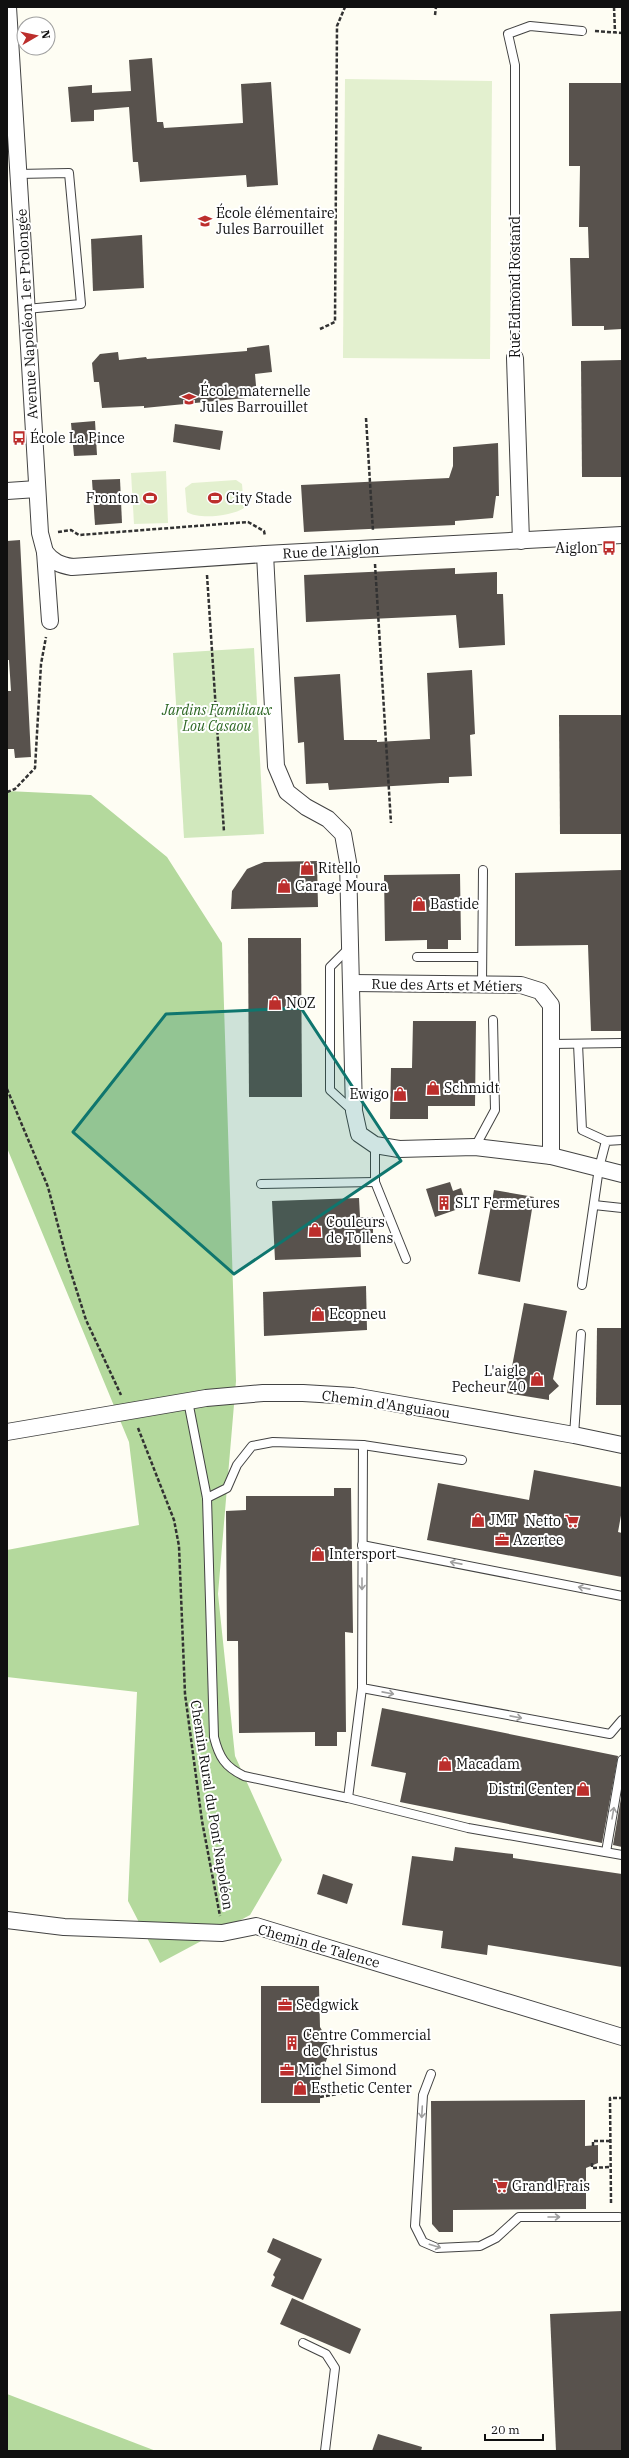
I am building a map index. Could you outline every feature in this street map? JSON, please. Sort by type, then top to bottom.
[{"type":"street","name":"Avenue Napoléon 1er Prolongée","points":[[8,7],[11,138],[18,174],[40,533],[45,552],[50,621]]},
{"type":"street","name":"Rue Edmond Rostand","points":[[515,358],[521,541]]},
{"type":"street","points":[[7,491],[37,489]]},
{"type":"street","name":"Rue de l'Aiglon","points":[[45,552],[52,560],[61,565],[72,567],[265,554],[622,535]]},
{"type":"street","name":"Rue des Arts et Métiers","points":[[265,554],[276,766],[287,792],[306,807],[328,819],[343,834],[348,862],[354,1111],[359,1134],[375,1145],[398,1149],[475,1147],[551,1156],[622,1174]]},
{"type":"street","name":"Rue des Arts et Métiers","points":[[352,983],[521,985],[540,991],[550,1005],[552,1044],[551,1156]]},
{"type":"street","name":"Chemin d'Anguiaou","points":[[7,1432],[188,1401],[263,1393],[353,1396],[574,1435],[622,1445]]},
{"type":"street","name":"Chemin de Talence","points":[[7,1920],[64,1927],[222,1933],[256,1926],[622,2037]]},
{"type":"lane","name":"Rue Edmond Rostand","points":[[515,358],[515,65],[508,34],[530,26],[582,31]]},
{"type":"lane","points":[[18,174],[69,173],[81,304],[26,309]]},
{"type":"lane","points":[[482,984],[483,870]]},
{"type":"lane","points":[[351,947],[330,967],[330,1090],[354,1111]]},
{"type":"lane","points":[[417,957],[482,957]]},
{"type":"lane","points":[[475,1147],[495,1110],[493,1020]]},
{"type":"lane","points":[[552,1044],[622,1043]]},
{"type":"lane","points":[[578,1044],[582,1130],[606,1140],[622,1140]]},
{"type":"lane","points":[[582,1285],[599,1168],[606,1140]]},
{"type":"lane","points":[[375,1145],[375,1182],[406,1258]]},
{"type":"lane","points":[[261,1184],[375,1182]]},
{"type":"lane","points":[[594,1205],[622,1208]]},
{"type":"lane","points":[[574,1435],[581,1334]]},
{"type":"lane","points":[[188,1401],[206,1498],[214,1737],[222,1760],[232,1770],[244,1776],[348,1798],[468,1828],[622,1855]]},
{"type":"lane","points":[[206,1498],[227,1488],[238,1465],[252,1446],[273,1442],[363,1445],[462,1460]]},
{"type":"lane","points":[[348,1798],[362,1688],[363,1445]]},
{"type":"lane","points":[[362,1545],[622,1596]]},
{"type":"lane","points":[[362,1688],[610,1734],[622,1720]]},
{"type":"lane","points":[[606,1852],[622,1760]]},
{"type":"lane","points":[[431,2074],[423,2095],[416,2226],[423,2242],[437,2248],[480,2246],[496,2238],[519,2217],[618,2217]]},
{"type":"lane","points":[[303,2343],[326,2354],[335,2368],[325,2451]]},
{"type":"path","points":[[320,329],[335,322],[337,26],[345,7]]},
{"type":"path","points":[[435,15],[436,7]]},
{"type":"path","points":[[614,7],[615,32]]},
{"type":"path","points":[[582,31],[622,33]]},
{"type":"path","points":[[366,418],[373,535]]},
{"type":"path","points":[[40,533],[71,530],[79,535],[248,522],[264,531],[265,554]]},
{"type":"path","points":[[205,558],[224,832]]},
{"type":"path","points":[[375,564],[391,823]]},
{"type":"path","points":[[7,792],[15,789],[35,768],[41,664],[50,621]]},
{"type":"path","name":"Chemin Rural du Pont Napoléon","points":[[7,1089],[48,1187],[67,1260],[86,1320],[107,1368],[130,1411],[174,1520],[179,1546],[185,1694],[202,1821],[222,1933]]},
{"type":"path","points":[[320,2097],[354,2091]]},
{"type":"path","points":[[611,2208],[610,2098],[622,2098]]},
{"type":"path","points":[[593,2146],[593,2141],[610,2141]]},
{"type":"path","points":[[592,2163],[592,2168],[610,2167]]},
{"type":"highlighted area","points":[[301,1008],[401,1161],[234,1274],[73,1132],[166,1014]]},
{"type":"green space","points":[[345,79],[492,81],[490,359],[343,358]]},
{"type":"green space","name":"Fronton","points":[[166,471],[168,523],[134,524],[131,473]]},
{"type":"green space","name":"City Stade","points":[[236,480],[242,484],[244,508],[232,513],[216,516],[199,516],[187,512],[185,488],[192,483]]},
{"type":"green space","name":"Jardins Familiaux Lou Casaou","points":[[254,648],[264,834],[184,838],[173,653]]},
{"type":"green space","points":[[7,791],[91,795],[167,857],[222,943],[236,1381],[218,1594],[235,1756],[282,1860],[250,1915],[160,1963],[128,1901],[137,1692],[7,1677],[7,1550],[139,1525],[129,1442],[7,1148]]},
{"type":"green space","points":[[7,2394],[156,2451],[7,2451]]},
{"type":"building","points":[[152,58],[157,122],[163,122],[164,128],[243,123],[241,84],[271,82],[278,185],[247,187],[246,175],[140,182],[138,162],[133,162],[129,107],[94,110],[94,121],[71,122],[68,87],[92,85],[92,93],[131,91],[129,60]]},
{"type":"building","points":[[569,83],[622,83],[622,329],[604,330],[604,326],[572,326],[570,258],[589,258],[588,227],[579,227],[580,166],[569,166]]},
{"type":"building","points":[[142,235],[144,288],[93,291],[91,239]]},
{"type":"building","points":[[269,345],[272,372],[255,374],[257,397],[144,408],[144,406],[102,408],[99,382],[94,382],[92,363],[100,354],[118,352],[119,360],[146,357],[147,359],[247,351],[247,348]]},
{"type":"building","points":[[622,360],[622,477],[582,477],[581,361]]},
{"type":"building","points":[[95,421],[97,455],[74,456],[71,423]]},
{"type":"building","points":[[175,424],[223,431],[220,450],[173,442]]},
{"type":"building","points":[[498,443],[499,496],[496,496],[493,518],[455,521],[455,525],[304,532],[301,485],[449,478],[453,466],[453,447]]},
{"type":"building","points":[[120,479],[122,523],[95,525],[92,480]]},
{"type":"building","points":[[20,540],[31,757],[15,758],[14,749],[7,749],[7,691],[11,691],[9,660],[7,660],[7,541]]},
{"type":"building","points":[[455,568],[455,574],[497,572],[497,594],[503,594],[505,645],[459,648],[456,615],[306,622],[304,575]]},
{"type":"building","points":[[472,670],[475,734],[470,735],[472,776],[449,777],[449,783],[329,790],[328,783],[306,784],[304,742],[298,743],[294,677],[340,674],[344,740],[377,740],[377,742],[430,739],[427,673]]},
{"type":"building","points":[[559,715],[622,715],[622,834],[560,834]]},
{"type":"building","points":[[317,861],[318,907],[231,909],[232,891],[247,869],[264,862]]},
{"type":"building","points":[[622,870],[622,1031],[591,1031],[588,945],[515,946],[515,873]]},
{"type":"building","points":[[460,874],[461,940],[448,940],[448,949],[427,949],[427,940],[385,941],[384,875]]},
{"type":"building","name":"NOZ","points":[[248,938],[301,938],[302,1097],[249,1097]]},
{"type":"building","name":"Schmidt","points":[[413,1021],[476,1021],[475,1106],[428,1106],[428,1119],[390,1119],[391,1068],[412,1068]]},
{"type":"building","name":"SLT Fermetures","points":[[450,1182],[453,1191],[461,1188],[467,1206],[435,1217],[426,1189]]},
{"type":"building","points":[[494,1190],[534,1197],[520,1282],[478,1274]]},
{"type":"building","points":[[359,1198],[360,1217],[373,1217],[373,1233],[360,1234],[361,1257],[275,1260],[272,1201]]},
{"type":"building","points":[[366,1286],[367,1330],[264,1336],[263,1292]]},
{"type":"building","points":[[524,1303],[567,1311],[553,1379],[559,1386],[549,1395],[549,1400],[507,1393]]},
{"type":"building","points":[[597,1328],[622,1328],[622,1405],[596,1405]]},
{"type":"building","name":"Netto","points":[[534,1470],[622,1487],[622,1510],[618,1532],[622,1533],[622,1577],[427,1540],[438,1483],[529,1500]]},
{"type":"building","points":[[334,1488],[351,1488],[353,1633],[345,1632],[346,1732],[337,1732],[337,1746],[315,1746],[315,1732],[239,1733],[238,1641],[227,1641],[226,1511],[246,1510],[246,1496],[334,1496]]},
{"type":"building","points":[[382,1708],[618,1756],[602,1843],[400,1802],[406,1773],[371,1766]]},
{"type":"building","points":[[622,1792],[622,1847],[613,1845]]},
{"type":"building","points":[[455,1847],[513,1854],[513,1858],[622,1874],[622,1967],[488,1945],[487,1955],[441,1948],[443,1931],[402,1925],[412,1856],[453,1861]]},
{"type":"building","points":[[323,1874],[353,1884],[347,1904],[317,1894]]},
{"type":"building","name":"Centre Commercial de Christus","points":[[261,1986],[319,1986],[320,2027],[326,2037],[329,2052],[320,2080],[320,2103],[261,2103]]},
{"type":"building","name":"Grand Frais","points":[[585,2100],[585,2146],[598,2145],[598,2163],[586,2168],[586,2209],[453,2210],[453,2232],[439,2232],[432,2224],[431,2101]]},
{"type":"building","points":[[273,2238],[322,2259],[303,2300],[271,2286],[275,2277],[273,2275],[281,2259],[267,2252]]},
{"type":"building","points":[[292,2298],[361,2329],[350,2354],[280,2324]]},
{"type":"building","points":[[622,2311],[622,2451],[556,2451],[550,2314]]},
{"type":"building","points":[[378,2434],[422,2447],[421,2451],[372,2451]]},
{"type":"place","name":"École élémentaire Jules Barrouillet","points":[[205,221]]},
{"type":"place","name":"École maternelle Jules Barrouillet","points":[[189,399]]},
{"type":"place","name":"École La Pince","points":[[19,438]]},
{"type":"place","name":"Fronton","points":[[150,498]]},
{"type":"place","name":"City Stade","points":[[215,498]]},
{"type":"place","name":"Aiglon","points":[[609,548]]},
{"type":"place","name":"Ritello","points":[[307,868]]},
{"type":"place","name":"Garage Moura","points":[[284,886]]},
{"type":"place","name":"Bastide","points":[[419,904]]},
{"type":"place","name":"NOZ","points":[[275,1003]]},
{"type":"place","name":"Schmidt","points":[[433,1088]]},
{"type":"place","name":"Ewigo","points":[[400,1094]]},
{"type":"place","name":"SLT Fermetures","points":[[444,1203]]},
{"type":"place","name":"Couleurs de Tollens","points":[[315,1230]]},
{"type":"place","name":"Ecopneu","points":[[318,1314]]},
{"type":"place","name":"L'aigle Pecheur 40","points":[[537,1379]]},
{"type":"place","name":"JMT","points":[[478,1520]]},
{"type":"place","name":"Netto","points":[[572,1521]]},
{"type":"place","name":"Azertee","points":[[502,1540]]},
{"type":"place","name":"Intersport","points":[[318,1554]]},
{"type":"place","name":"Macadam","points":[[445,1764]]},
{"type":"place","name":"Distri Center","points":[[583,1789]]},
{"type":"place","name":"Sedgwick","points":[[285,2005]]},
{"type":"place","name":"Centre Commercial de Christus","points":[[292,2043]]},
{"type":"place","name":"Michel Simond","points":[[287,2070]]},
{"type":"place","name":"Esthetic Center","points":[[300,2088]]},
{"type":"place","name":"Grand Frais","points":[[501,2186]]}]
